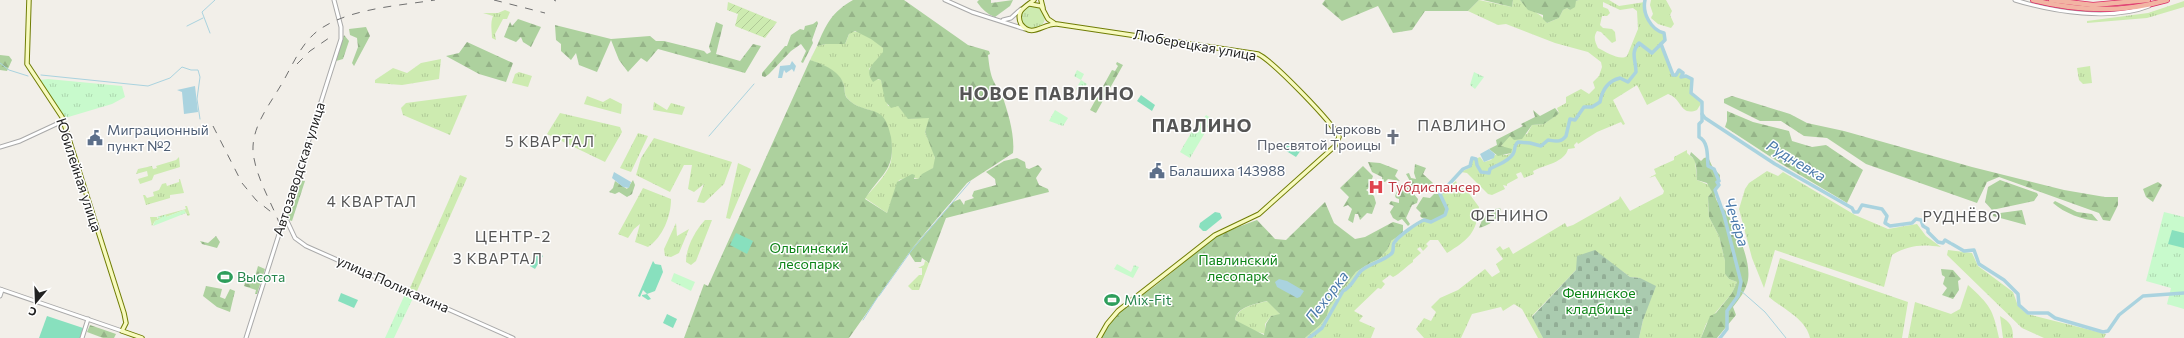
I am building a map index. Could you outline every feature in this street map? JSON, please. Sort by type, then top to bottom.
[{"type":"highway","points":[[2033,0],[2085,9],[2121,8],[2167,0]]},
{"type":"highway","points":[[2051,0],[2093,5],[2148,0]]},
{"type":"main road","name":"Юбилейная улица","points":[[29,0],[27,64],[63,121],[124,313],[126,323],[122,331]]},
{"type":"main road","points":[[1034,0],[1021,9],[1019,22],[1026,30],[1034,31],[1050,24],[1057,24]]},
{"type":"main road","points":[[1041,0],[1046,21],[1041,28]]},
{"type":"main road","points":[[1028,4],[1036,4],[1045,12],[1050,20],[1057,24]]},
{"type":"main road","name":"Люберецкая улица","points":[[1057,24],[1258,54],[1274,66],[1330,125],[1338,137],[1337,144],[1259,214],[1215,235],[1118,311],[1107,324],[1099,338]]},
{"type":"main road","points":[[122,331],[142,338]]},
{"type":"street","name":"Автозаводская улица","points":[[246,338],[340,39],[341,27],[334,0]]},
{"type":"street","points":[[944,0],[972,12],[1026,30]]},
{"type":"street","points":[[2015,0],[2049,9],[2096,13],[2135,10],[2156,3]]},
{"type":"street","points":[[996,19],[1011,18],[1021,9]]},
{"type":"street","points":[[0,147],[20,141],[63,121]]},
{"type":"street","name":"улица Поликахина","points":[[283,219],[287,221],[295,238],[306,246],[513,338]]},
{"type":"street","points":[[0,296],[1,290],[122,331]]},
{"type":"street","points":[[82,338],[88,320]]},
{"type":"green space","name":"Ольгинский лесопарк","points":[[853,0],[904,0],[968,45],[989,51],[990,54],[988,55],[992,76],[1007,109],[1013,139],[1013,153],[967,183],[909,252],[953,202],[960,199],[964,205],[965,201],[974,198],[972,196],[974,191],[996,185],[995,179],[986,172],[1004,161],[1017,158],[1025,162],[1026,168],[1029,169],[1038,165],[1042,169],[1036,178],[1039,185],[1048,189],[1049,192],[946,218],[929,263],[922,258],[921,262],[915,262],[909,253],[849,338],[684,338],[704,284],[708,286],[810,60],[835,72],[842,80],[845,95],[852,103],[881,115],[888,125],[892,148],[889,165],[865,199],[887,213],[897,182],[912,174],[915,175],[914,179],[918,179],[922,174],[933,168],[935,158],[925,132],[929,118],[908,119],[898,106],[891,108],[885,101],[881,80],[878,79],[873,82],[870,77],[869,73],[871,66],[883,52],[883,48],[871,39],[855,31],[849,34],[845,44],[826,44],[817,46],[830,19],[840,9]]},
{"type":"green space","points":[[979,0],[991,0],[991,3],[1013,0],[1010,6],[995,17],[983,9],[977,2]]},
{"type":"green space","points":[[1325,0],[1479,0],[1468,11],[1425,11],[1412,30],[1393,33],[1378,6],[1342,21],[1322,4]]},
{"type":"green space","points":[[1479,0],[1512,7],[1513,0],[1520,0],[1523,4],[1541,16],[1547,23],[1559,18],[1563,10],[1567,8],[1570,10],[1576,1],[1579,0],[1609,0],[1619,6],[1645,2],[1645,11],[1649,21],[1655,29],[1664,33],[1665,40],[1661,44],[1673,75],[1676,75],[1679,70],[1683,73],[1681,77],[1686,76],[1692,79],[1691,94],[1702,102],[1697,110],[1687,111],[1673,96],[1668,94],[1647,105],[1637,85],[1613,100],[1625,124],[1623,125],[1621,122],[1597,132],[1578,144],[1577,142],[1574,145],[1575,148],[1568,149],[1563,157],[1554,163],[1533,171],[1534,174],[1524,178],[1521,172],[1516,174],[1518,178],[1507,184],[1507,186],[1503,185],[1505,189],[1492,195],[1488,194],[1467,173],[1461,172],[1469,168],[1473,160],[1480,157],[1484,162],[1491,160],[1495,155],[1507,155],[1511,153],[1501,146],[1508,137],[1527,134],[1532,125],[1544,124],[1559,113],[1557,108],[1566,103],[1566,97],[1581,89],[1589,94],[1595,88],[1593,82],[1599,76],[1602,67],[1601,62],[1588,52],[1555,43],[1506,24],[1498,25],[1468,11]],"holes":[[[1603,2],[1620,10],[1633,8],[1637,11],[1638,29],[1627,56],[1624,57],[1613,55],[1598,48],[1595,40],[1597,31],[1601,32],[1612,43],[1616,41],[1615,32],[1612,29],[1603,28],[1600,25],[1602,16],[1607,16],[1610,13],[1608,9],[1603,7]]]},
{"type":"green space","points":[[1483,0],[1513,0],[1512,7]]},
{"type":"green space","points":[[1520,0],[1579,0],[1576,1],[1575,7],[1570,10],[1567,8],[1563,10],[1559,18],[1547,23],[1543,19],[1543,15],[1528,10]]},
{"type":"green space","points":[[1651,0],[1666,0],[1672,11],[1670,15],[1674,24],[1671,28],[1658,24],[1651,18],[1653,14],[1650,5]]},
{"type":"green space","points":[[2184,1],[2184,7],[2147,18],[2087,23],[2087,21],[2148,13]]},
{"type":"green space","points":[[728,2],[777,22],[765,38],[735,26],[738,14],[727,10]]},
{"type":"green space","points":[[1033,5],[1038,6],[1044,12],[1044,22],[1038,28],[1033,29],[1028,28],[1022,22],[1021,17],[1022,12],[1028,6]]},
{"type":"green space","points":[[505,10],[510,12],[507,19],[503,19],[495,34],[496,40],[492,38],[491,24],[493,16],[483,13],[498,13]]},
{"type":"green space","points":[[518,19],[541,27],[531,47],[523,42],[521,37],[516,42],[504,37],[510,22],[512,26]]},
{"type":"green space","points":[[817,21],[818,23],[812,40],[813,43],[803,63],[801,62],[806,51],[801,44],[791,51],[769,74],[765,77],[762,76],[762,73],[785,46],[787,46],[791,35],[800,29],[804,30],[805,26],[813,24]]},
{"type":"green space","points":[[716,22],[723,25],[716,54],[740,61],[753,44],[761,46],[745,73],[658,49],[647,62],[641,58],[628,72],[619,60],[611,40],[597,72],[579,65],[576,53],[571,60],[561,51],[561,44],[556,40],[555,25],[611,39],[650,36],[656,41],[664,41],[704,51],[707,54],[711,52],[709,47]]},
{"type":"green space","points":[[366,27],[370,36],[354,66],[352,63],[358,47],[357,38],[350,35],[349,29]]},
{"type":"green space","points":[[850,32],[859,32],[864,34],[883,48],[883,54],[869,69],[876,79],[881,80],[888,106],[898,106],[909,119],[927,117],[930,119],[925,132],[933,150],[935,164],[932,170],[918,179],[910,177],[899,180],[887,213],[865,198],[884,175],[891,161],[892,145],[888,129],[884,121],[875,112],[857,106],[851,102],[846,96],[842,80],[830,69],[810,60],[817,46],[826,44],[845,44]]},
{"type":"green space","points":[[344,35],[349,41],[343,59],[336,61]]},
{"type":"green space","points":[[467,42],[513,63],[506,82],[479,74],[446,56],[459,53]]},
{"type":"green space","points":[[0,55],[9,56],[12,60],[7,71],[0,70]]},
{"type":"green space","points":[[441,59],[439,79],[402,85],[375,83],[375,80],[393,68],[407,73],[421,63]]},
{"type":"green space","points":[[1117,62],[1123,65],[1096,113],[1090,110],[1112,70],[1115,71],[1118,66],[1116,64]]},
{"type":"green space","points":[[2090,66],[2092,83],[2083,84],[2079,80],[2077,68]]},
{"type":"green space","points":[[1077,70],[1084,74],[1081,80],[1074,76]]},
{"type":"green space","points":[[519,72],[532,76],[528,87],[512,83],[515,74]]},
{"type":"green space","points":[[1474,72],[1484,77],[1475,89],[1470,85]]},
{"type":"green space","points":[[48,79],[122,86],[125,97],[112,104],[65,118],[40,80]]},
{"type":"green space","points":[[1081,80],[1087,84],[1083,90],[1080,91],[1076,89]]},
{"type":"green space","points":[[467,95],[450,135],[403,115],[401,108],[406,103]]},
{"type":"green space","points":[[1141,95],[1155,105],[1152,111],[1137,101]]},
{"type":"green space","points":[[587,96],[603,102],[610,98],[622,104],[621,114],[584,104]]},
{"type":"green space","points":[[1732,96],[1790,114],[1807,123],[1844,131],[1972,167],[2064,190],[2105,197],[2118,197],[2118,205],[2110,221],[2103,220],[2099,213],[1999,177],[1987,182],[1977,203],[1866,164],[1827,138],[1804,136],[1781,121],[1760,121],[1724,103],[1724,99]]},
{"type":"green space","points":[[654,102],[667,110],[671,103],[685,107],[682,115],[653,110]]},
{"type":"green space","points":[[1555,108],[1559,113],[1557,115],[1544,124],[1532,125],[1522,139],[1514,140],[1510,136],[1501,146],[1512,149],[1511,153],[1498,156],[1489,149],[1497,145],[1496,140],[1523,126],[1521,124],[1535,117],[1533,110],[1540,116]]},
{"type":"green space","points":[[1055,110],[1068,118],[1063,126],[1049,121]]},
{"type":"green space","points":[[1727,111],[1753,122],[1789,131],[1792,141],[1812,147],[1826,145],[1863,170],[1847,203],[1780,163],[1725,127],[1727,121]]},
{"type":"green space","points":[[560,113],[620,127],[622,132],[605,162],[547,134]]},
{"type":"green space","points":[[1206,115],[1211,118],[1207,125],[1209,126],[1190,158],[1180,152],[1195,126],[1198,127]]},
{"type":"green space","points":[[638,133],[648,136],[631,172],[620,168]]},
{"type":"green space","points":[[654,138],[732,162],[724,184],[704,203],[697,202],[704,184],[694,192],[688,189],[692,165],[684,165],[670,192],[636,175],[641,158]]},
{"type":"green space","points":[[1287,142],[1301,150],[1296,157],[1283,149]]},
{"type":"green space","points":[[1687,150],[1687,153],[1695,160],[1697,180],[1709,185],[1712,192],[1708,197],[1709,217],[1719,236],[1725,261],[1725,274],[1729,279],[1737,282],[1732,293],[1706,324],[1701,338],[1639,338],[1643,320],[1640,278],[1630,277],[1622,271],[1576,270],[1532,316],[1543,338],[1538,338],[1522,309],[1514,304],[1503,311],[1501,307],[1472,314],[1461,338],[1424,338],[1416,329],[1424,318],[1431,321],[1436,312],[1431,307],[1440,298],[1458,290],[1485,269],[1492,277],[1500,272],[1496,264],[1503,259],[1496,249],[1500,246],[1503,250],[1509,247],[1513,254],[1565,223],[1567,227],[1573,225],[1619,199],[1620,196],[1630,211],[1663,194],[1664,191],[1655,176],[1649,178],[1656,174],[1654,169],[1674,160],[1674,157]]},
{"type":"green space","points":[[1691,152],[1701,161],[1708,157],[1713,168],[1720,175],[1715,196],[1718,203],[1728,214],[1733,223],[1748,264],[1748,280],[1746,288],[1733,307],[1736,315],[1717,338],[1701,338],[1710,316],[1716,313],[1732,293],[1737,282],[1729,279],[1725,274],[1725,261],[1719,236],[1709,217],[1708,197],[1712,192],[1707,183],[1697,180],[1695,163],[1693,157],[1690,155]]},
{"type":"green space","points":[[179,157],[180,167],[154,175],[152,180],[140,184],[138,179],[148,176],[147,171],[136,174],[138,169],[152,166],[153,169],[157,168],[156,166],[176,160]]},
{"type":"green space","points":[[1368,162],[1380,163],[1398,170],[1395,176],[1400,181],[1388,179],[1385,182],[1382,181],[1382,177],[1372,172]]},
{"type":"green space","points":[[738,163],[751,169],[730,219],[726,218]]},
{"type":"green space","points":[[1415,164],[1426,168],[1423,174],[1433,183],[1432,186],[1426,187],[1416,183],[1413,186],[1413,193],[1418,199],[1417,203],[1412,205],[1406,218],[1410,224],[1408,226],[1402,219],[1398,221],[1393,218],[1390,212],[1394,206],[1389,204],[1391,201],[1399,203],[1399,199],[1395,196],[1400,184],[1411,183],[1406,174],[1409,173],[1411,178],[1416,179],[1414,173]]},
{"type":"green space","points":[[1363,166],[1373,176],[1369,188],[1366,190],[1374,196],[1376,203],[1372,214],[1367,213],[1360,220],[1358,214],[1355,214],[1353,223],[1348,220],[1352,209],[1348,205],[1343,207],[1349,197],[1340,188]]},
{"type":"green space","points":[[1767,171],[1778,176],[1783,172],[1855,215],[1888,229],[1917,224],[1926,236],[1941,247],[1916,246],[1904,249],[1892,255],[1884,287],[1775,250],[1764,288],[1752,258],[1739,209],[1745,189],[1749,183]]},
{"type":"green space","points":[[460,175],[467,178],[417,291],[412,291],[410,288]]},
{"type":"green space","points":[[179,179],[184,193],[170,195],[170,198],[146,205],[143,195],[147,198],[154,196],[153,192],[159,190],[162,184],[166,183],[167,186],[179,182]]},
{"type":"green space","points":[[300,180],[305,181],[292,221],[286,219]]},
{"type":"green space","points":[[633,180],[635,185],[632,194],[627,197],[619,192],[615,194],[609,192],[613,188],[615,181],[627,189]]},
{"type":"green space","points":[[2000,180],[2037,193],[2038,195],[2034,201],[1992,210],[1985,202],[1988,187]]},
{"type":"green space","points":[[1456,181],[1458,186],[1468,192],[1479,207],[1474,230],[1466,240],[1447,253],[1438,240],[1430,240],[1426,244],[1428,246],[1423,251],[1420,247],[1417,249],[1421,253],[1413,260],[1413,262],[1393,277],[1390,275],[1382,281],[1385,284],[1381,289],[1378,288],[1354,311],[1363,316],[1359,321],[1375,328],[1371,338],[1305,338],[1320,325],[1327,316],[1329,307],[1356,272],[1379,259],[1388,249],[1391,241],[1422,219],[1428,221],[1446,205],[1440,194]]},
{"type":"green space","points":[[2158,182],[2162,185],[2153,202],[2146,197],[2143,189]]},
{"type":"green space","points":[[643,188],[671,199],[670,212],[665,226],[658,238],[648,247],[635,242],[640,224],[634,229],[628,238],[618,234]]},
{"type":"green space","points":[[1434,194],[1440,194],[1447,209],[1445,215],[1428,222],[1420,216],[1421,213],[1416,208],[1423,197],[1430,198]]},
{"type":"green space","points":[[2055,201],[2077,212],[2092,214],[2098,221],[2080,218],[2068,213],[2057,207],[2053,203]]},
{"type":"green space","name":"Павлинский лесопарк","points":[[1325,202],[1334,223],[1355,239],[1365,237],[1393,222],[1403,225],[1403,233],[1391,241],[1388,249],[1379,259],[1356,272],[1329,307],[1327,316],[1320,325],[1305,338],[1101,338],[1110,321],[1119,312],[1155,286],[1219,234],[1257,220],[1275,239],[1286,240]],"holes":[[[1267,301],[1280,314],[1271,316],[1266,324],[1264,335],[1235,320],[1236,315],[1248,306]]]},
{"type":"green space","points":[[185,206],[187,206],[190,215],[188,216],[184,210],[166,217],[162,216],[163,218],[155,221],[152,226],[150,217],[157,217],[157,219],[160,216],[186,209]]},
{"type":"green space","points":[[1499,208],[1501,209],[1500,213],[1496,219],[1486,226],[1479,228],[1484,215],[1489,217],[1493,210]]},
{"type":"green space","points":[[184,210],[186,213],[153,226],[155,221],[160,219],[157,217],[160,216],[161,219],[162,216],[166,215],[166,217]]},
{"type":"green space","points":[[2022,210],[2026,225],[1993,216],[1993,214]]},
{"type":"green space","points":[[1215,212],[1220,213],[1222,218],[1206,231],[1203,231],[1199,227],[1200,223]]},
{"type":"green space","points":[[2164,212],[2184,217],[2184,309],[2167,304],[2171,288],[2146,281]]},
{"type":"green space","points":[[705,220],[712,220],[696,261],[691,265],[686,262],[689,245]]},
{"type":"green space","points":[[676,223],[677,236],[689,229],[679,253],[671,257],[665,256],[664,249]]},
{"type":"green space","points":[[2172,230],[2184,233],[2184,248],[2168,244]]},
{"type":"green space","points":[[736,233],[753,241],[747,254],[730,245]]},
{"type":"green space","points":[[216,236],[220,242],[217,248],[202,244],[200,241],[208,243]]},
{"type":"green space","name":"Фенинское кладбище","points":[[1595,250],[1630,277],[1640,278],[1656,286],[1643,320],[1639,338],[1543,338],[1532,317],[1576,270],[1577,256]]},
{"type":"green space","points":[[1948,250],[1972,253],[1978,266],[2013,292],[2018,306],[2027,314],[2106,334],[2104,338],[2044,338],[2022,328],[1947,255]]},
{"type":"green space","points":[[538,252],[543,256],[535,269],[530,266],[535,253]]},
{"type":"green space","points":[[1780,258],[1908,302],[1902,338],[1810,338],[1808,331],[1799,320],[1769,297]]},
{"type":"green space","points":[[653,261],[655,264],[661,265],[663,272],[655,291],[647,294],[643,290],[640,297],[638,296]]},
{"type":"green space","points":[[925,261],[929,263],[919,290],[912,290],[908,286],[919,275],[922,275],[922,268],[918,268],[924,265]]},
{"type":"green space","points":[[1117,264],[1131,272],[1134,265],[1139,267],[1133,278],[1114,269]]},
{"type":"green space","points":[[258,266],[265,269],[257,294],[255,294],[256,290],[244,286],[245,282],[250,279],[254,280]]},
{"type":"green space","points":[[1941,269],[1953,270],[1961,279],[1958,281],[1959,290],[1953,299],[1942,295],[1947,288],[1943,284],[1945,277],[1942,275]]},
{"type":"green space","points":[[674,273],[695,282],[691,291],[671,281]]},
{"type":"green space","points":[[1968,285],[1990,308],[1995,320],[1999,338],[1908,338],[1915,302],[1951,314],[1960,309]]},
{"type":"green space","points":[[206,286],[222,289],[220,297],[225,299],[230,289],[235,291],[230,312],[217,307],[203,296]]},
{"type":"green space","points":[[406,292],[414,296],[394,338],[385,338]]},
{"type":"green space","points":[[341,293],[358,300],[354,308],[338,301]]},
{"type":"green space","points":[[647,294],[651,299],[648,300],[642,296]]},
{"type":"green space","points":[[1268,301],[1281,315],[1271,316],[1265,324],[1265,334],[1251,330],[1235,320],[1237,315],[1248,306]]},
{"type":"green space","points":[[667,314],[677,319],[673,328],[663,323]]},
{"type":"green space","points":[[47,316],[83,328],[80,338],[39,338]]},
{"type":"green space","points":[[2000,316],[2010,325],[2013,338],[2003,338]]},
{"type":"green space","points":[[90,325],[116,334],[114,338],[103,338],[87,332]]},
{"type":"water","points":[[792,61],[796,66],[794,72],[792,69],[786,73],[784,70],[782,78],[778,78],[780,66],[790,65]]},
{"type":"water","points":[[195,86],[198,112],[184,114],[182,92],[177,90]]},
{"type":"water","points":[[1489,149],[1495,154],[1494,158],[1484,162],[1480,154]]},
{"type":"water","points":[[614,172],[631,182],[629,188],[623,187],[612,178]]},
{"type":"water","points":[[1279,279],[1287,281],[1304,291],[1300,297],[1297,298],[1277,287],[1275,282]]},
{"type":"waterway","points":[[210,33],[202,12],[215,0]]},
{"type":"waterway","name":"Пехорка","points":[[1309,338],[1322,328],[1343,291],[1351,285],[1361,271],[1391,254],[1393,251],[1393,244],[1403,233],[1424,220],[1431,222],[1445,215],[1447,209],[1440,194],[1463,169],[1470,166],[1472,158],[1476,159],[1477,165],[1481,172],[1489,173],[1490,169],[1511,157],[1518,142],[1541,146],[1548,140],[1562,140],[1566,136],[1570,119],[1575,120],[1584,107],[1592,107],[1600,102],[1604,90],[1612,81],[1620,78],[1628,82],[1636,72],[1634,53],[1639,43],[1652,53],[1665,40],[1664,33],[1651,25],[1648,20],[1644,5],[1645,0]]},
{"type":"waterway","points":[[187,26],[203,18]]},
{"type":"waterway","name":"Рудневка","points":[[1661,44],[1673,75],[1676,75],[1679,70],[1683,73],[1681,77],[1686,76],[1692,79],[1691,93],[1702,102],[1702,114],[1705,118],[1775,164],[1852,208],[1854,212],[1858,212],[1862,205],[1882,209],[1887,216],[1885,223],[1890,226],[1912,223],[1916,219],[1921,220],[1923,226],[1928,229],[1928,232],[1938,242],[1943,243],[1945,240],[1950,243]]},
{"type":"waterway","points":[[0,63],[9,70],[28,76]]},
{"type":"waterway","points":[[41,75],[148,86],[170,78],[182,67],[191,70],[198,70],[200,77],[197,99],[200,119]]},
{"type":"waterway","points":[[709,136],[754,84]]},
{"type":"waterway","name":"Чечёра","points":[[1702,114],[1702,121],[1699,124],[1699,137],[1706,146],[1708,166],[1714,169],[1719,181],[1717,182],[1719,185],[1715,190],[1724,215],[1741,282],[1738,296],[1727,311],[1727,329],[1720,338]]},
{"type":"waterway","points":[[879,296],[911,251],[970,182]]},
{"type":"waterway","name":"Рудневка","points":[[1952,244],[1964,251],[1974,250],[1979,264],[2004,280],[2018,294],[2019,305],[2028,313],[2048,313],[2055,318],[2103,332],[2108,331],[2119,315],[2143,296],[2184,293]]},
{"type":"waterway","points":[[1740,290],[1765,312],[1786,338]]},
{"type":"waterway","points":[[863,320],[877,298]]},
{"type":"railway","points":[[280,225],[257,170],[254,160],[253,143],[261,119],[305,44],[321,28],[351,15],[368,10],[435,0]]},
{"type":"railway","points":[[494,0],[545,13]]},
{"type":"railway","points":[[297,64],[310,51],[329,38]]},
{"type":"railway","points":[[213,126],[242,183],[256,200],[275,215]]},
{"type":"place","name":"Церковь Пресвятой Троицы","points":[[1393,137]]},
{"type":"place","name":"Миграционный пункт №2","points":[[95,138]]},
{"type":"place","name":"Балашиха 143988","points":[[1157,171]]},
{"type":"place","name":"Тубдиспансер","points":[[1376,187]]},
{"type":"place","name":"Высота","points":[[225,277]]},
{"type":"place","name":"Mix-Fit","points":[[1112,300]]},
{"type":"district","name":"НОВОЕ ПАВЛИНО","points":[[1047,94]]},
{"type":"district","name":"ПАВЛИНО","points":[[1462,125]]},
{"type":"district","name":"ПАВЛИНО","points":[[1202,126]]},
{"type":"district","name":"5 КВАРТАЛ","points":[[550,142]]},
{"type":"district","name":"4 КВАРТАЛ","points":[[372,202]]},
{"type":"district","name":"ФЕНИНО","points":[[1510,215]]},
{"type":"district","name":"РУДНЁВО","points":[[1962,217]]},
{"type":"district","name":"ЦЕНТР-2","points":[[513,236]]},
{"type":"district","name":"3 КВАРТАЛ","points":[[498,259]]}]
